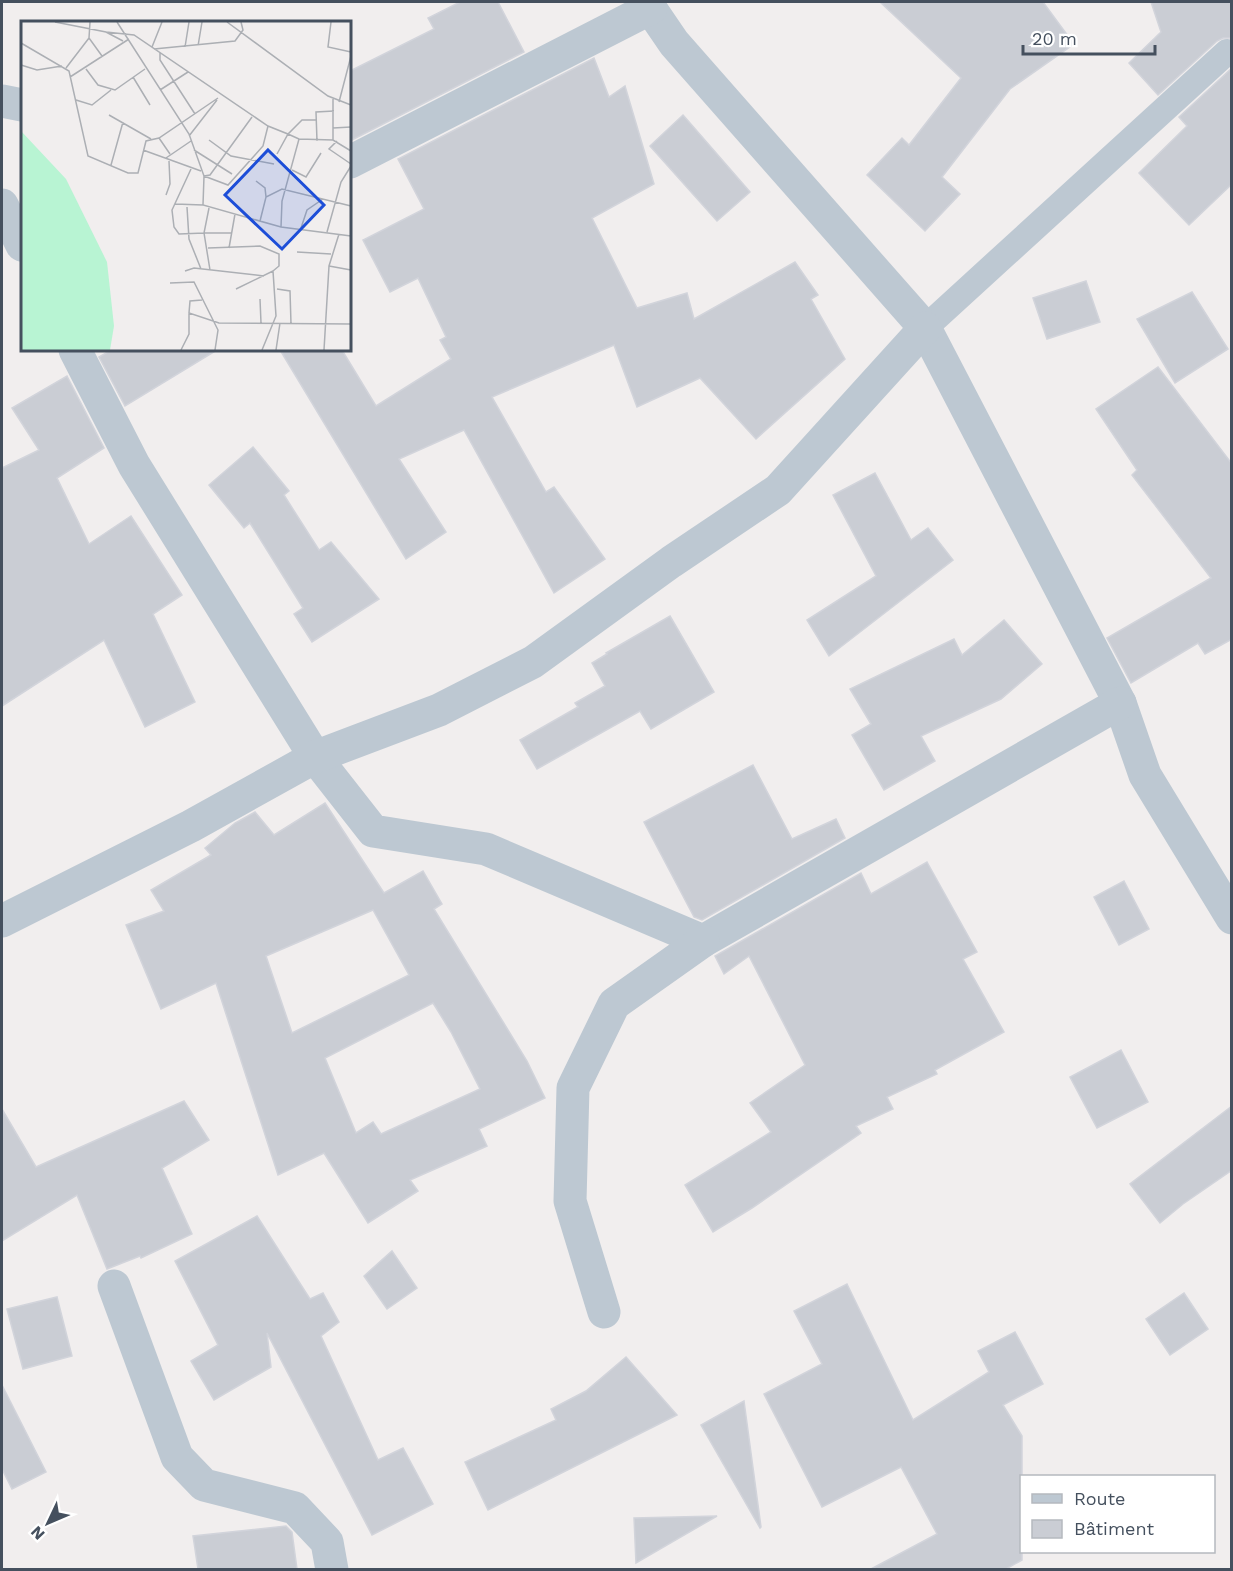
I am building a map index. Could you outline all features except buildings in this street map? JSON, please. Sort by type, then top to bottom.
[{"type":"street","points":[[351,161],[649,5],[674,43],[925,328],[1120,702],[1145,775],[1232,918]]},
{"type":"street","points":[[2,101],[21,105]]},
{"type":"street","points":[[2,205],[21,243]]},
{"type":"street","points":[[2,921],[191,826],[315,757],[439,710],[532,662],[671,562],[778,490],[925,328]]},
{"type":"street","points":[[76,351],[134,465],[315,757],[374,831],[486,849],[703,941]]},
{"type":"street","points":[[604,1312],[570,1201],[573,1088],[614,1004],[703,941],[1120,702]]},
{"type":"street","points":[[114,1286],[177,1456],[204,1485],[295,1508],[327,1542],[332,1569]]},
{"type":"lane","points":[[925,328],[1227,52]]}]
